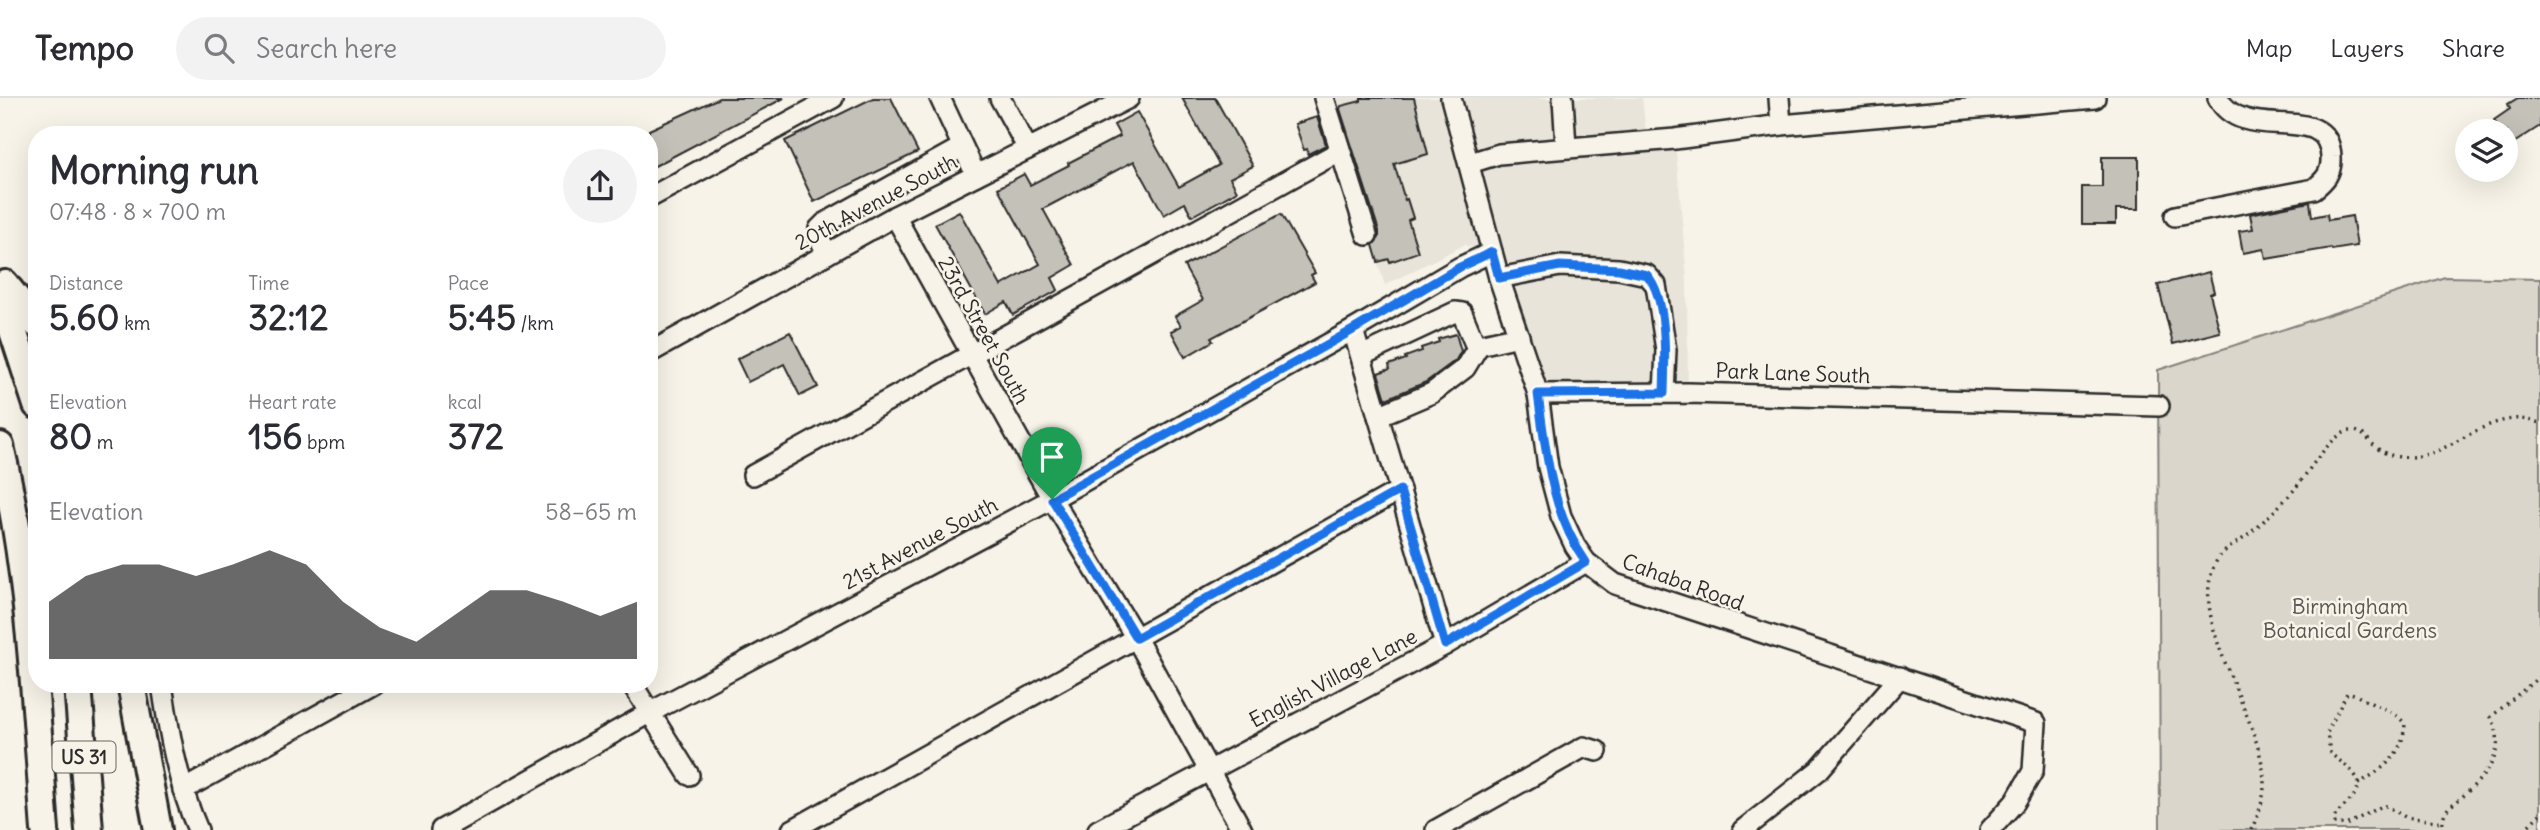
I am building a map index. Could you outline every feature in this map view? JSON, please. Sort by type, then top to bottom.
[{"type":"highway","points":[[0,277],[28,313]]},
{"type":"highway","points":[[0,291],[28,377]]},
{"type":"highway","name":"US 31","points":[[0,446],[17,526],[28,625]]},
{"type":"highway","name":"US 31","points":[[34,693],[45,830]]},
{"type":"highway","name":"US 31","points":[[79,693],[89,830]]},
{"type":"highway","points":[[133,693],[158,830]]},
{"type":"street","points":[[658,193],[833,98]]},
{"type":"street","points":[[940,98],[976,175]]},
{"type":"street","points":[[999,98],[1028,149]]},
{"type":"street","name":"20th Avenue South","points":[[658,348],[895,216],[1129,98]]},
{"type":"street","points":[[1324,98],[1367,235]]},
{"type":"street","name":"Cahaba Road","points":[[1451,98],[1499,278],[1538,394],[1548,467],[1555,492],[1570,536],[1586,562],[1615,584],[1687,610],[2036,723],[2034,771],[2015,802],[1990,830]]},
{"type":"street","points":[[1563,98],[1566,147]]},
{"type":"street","points":[[1779,98],[1781,125]]},
{"type":"street","points":[[1470,163],[1499,153],[1666,140],[1781,125],[2095,98]]},
{"type":"street","points":[[2175,216],[2314,189],[2326,180],[2332,166],[2327,136],[2318,128],[2246,120],[2228,111],[2218,98]]},
{"type":"street","points":[[827,254],[819,237],[819,229],[825,223],[962,147]]},
{"type":"street","points":[[753,475],[1340,150]]},
{"type":"street","name":"23rd Street South","points":[[895,216],[1052,499],[1136,638],[1242,830]]},
{"type":"street","name":"21st Avenue South","points":[[441,830],[649,713],[1052,499],[1460,267],[1492,252]]},
{"type":"street","points":[[1499,278],[1560,266],[1647,275],[1656,285],[1665,350],[1664,393]]},
{"type":"street","points":[[1361,356],[1455,312],[1462,313],[1474,342],[1479,345],[1519,336]]},
{"type":"street","points":[[1353,330],[1445,645]]},
{"type":"street","points":[[1378,416],[1432,393],[1465,368],[1479,345]]},
{"type":"street","name":"Park Lane South","points":[[1538,394],[1664,393],[2159,406]]},
{"type":"street","points":[[792,830],[1400,490]]},
{"type":"street","name":"English Village Lane","points":[[1098,830],[1445,645],[1586,562]]},
{"type":"street","points":[[1743,830],[1819,770],[1900,677]]},
{"type":"street","points":[[164,693],[183,790],[198,830]]},
{"type":"street","points":[[183,790],[358,693]]},
{"type":"street","points":[[637,693],[689,775]]},
{"type":"street","points":[[1436,830],[1584,747],[1597,751]]},
{"type":"path","points":[[2251,830],[2262,802],[2264,783],[2259,751],[2242,699],[2222,654],[2209,608],[2208,592],[2216,561],[2264,521],[2292,493],[2330,442],[2348,430],[2358,431],[2381,451],[2402,458],[2428,456],[2483,428],[2515,419],[2540,423]]},
{"type":"path","points":[[2442,830],[2445,813],[2493,763],[2498,747],[2498,731],[2491,717],[2540,675]]},
{"type":"path","points":[[2358,784],[2384,769],[2393,759],[2406,724],[2392,710],[2365,701],[2350,692],[2347,693],[2327,733],[2327,744],[2330,753],[2357,777],[2358,784],[2356,793],[2333,818],[2335,823],[2346,825],[2382,806],[2387,806],[2405,817],[2443,822]]},
{"type":"path","points":[[2524,830],[2540,814]]},
{"type":"shaded area","points":[[1324,98],[1642,98],[1647,141],[1675,139],[1687,280],[1688,393],[1538,394],[1491,252],[1464,245],[1385,285]]},
{"type":"green space","name":"Birmingham Botanical Gardens","points":[[2445,277],[2540,279],[2540,830],[2160,830],[2158,370]]},
{"type":"building","points":[[719,98],[784,98],[658,164],[658,126]]},
{"type":"building","points":[[873,98],[891,98],[918,152],[814,202],[785,141]]},
{"type":"building","points":[[1182,98],[1215,98],[1253,166],[1230,178],[1237,191],[1192,216],[1185,203],[1164,215],[1134,161],[1043,209],[1074,265],[1052,278],[1058,290],[1013,315],[1006,302],[985,314],[935,224],[959,211],[1001,286],[1040,264],[998,188],[1024,174],[1030,185],[1069,165],[1068,163],[1120,136],[1114,125],[1137,112],[1179,187],[1219,165]]},
{"type":"building","points":[[1361,98],[1414,98],[1428,154],[1394,164],[1413,218],[1408,220],[1418,252],[1390,262],[1389,259],[1378,262],[1373,245],[1379,238],[1379,231],[1340,109],[1341,106],[1361,101]]},
{"type":"building","points":[[2518,98],[2540,98],[2540,126],[2518,140],[2518,119],[2495,119],[2510,109],[2508,104]]},
{"type":"building","points":[[1317,117],[1326,145],[1308,154],[1295,124]]},
{"type":"building","points":[[2102,157],[2139,157],[2139,209],[2116,209],[2116,224],[2082,224],[2082,187],[2102,187]]},
{"type":"building","points":[[2310,202],[2312,217],[2327,214],[2328,220],[2352,216],[2357,246],[2266,259],[2264,249],[2243,253],[2239,231],[2253,229],[2250,214]]},
{"type":"building","points":[[1281,214],[1315,273],[1311,275],[1315,282],[1211,338],[1213,341],[1185,357],[1171,331],[1181,326],[1175,316],[1203,300],[1184,266]]},
{"type":"building","points":[[2209,272],[2214,292],[2210,294],[2220,332],[2173,344],[2158,285]]},
{"type":"building","points":[[790,332],[818,387],[800,396],[784,364],[748,382],[737,359]]},
{"type":"building","points":[[1456,334],[1461,351],[1456,360],[1426,382],[1386,399],[1378,373],[1390,369],[1389,365],[1406,359],[1405,357],[1422,351],[1421,348],[1439,342],[1438,339]]},
{"type":"route","points":[[1492,252],[1499,278],[1560,266],[1587,267],[1619,269],[1647,275],[1656,285],[1665,350],[1664,393],[1538,394],[1548,467],[1562,516],[1575,546],[1586,562],[1445,645],[1400,490],[1136,638],[1052,499],[1460,267],[1492,252]]}]
